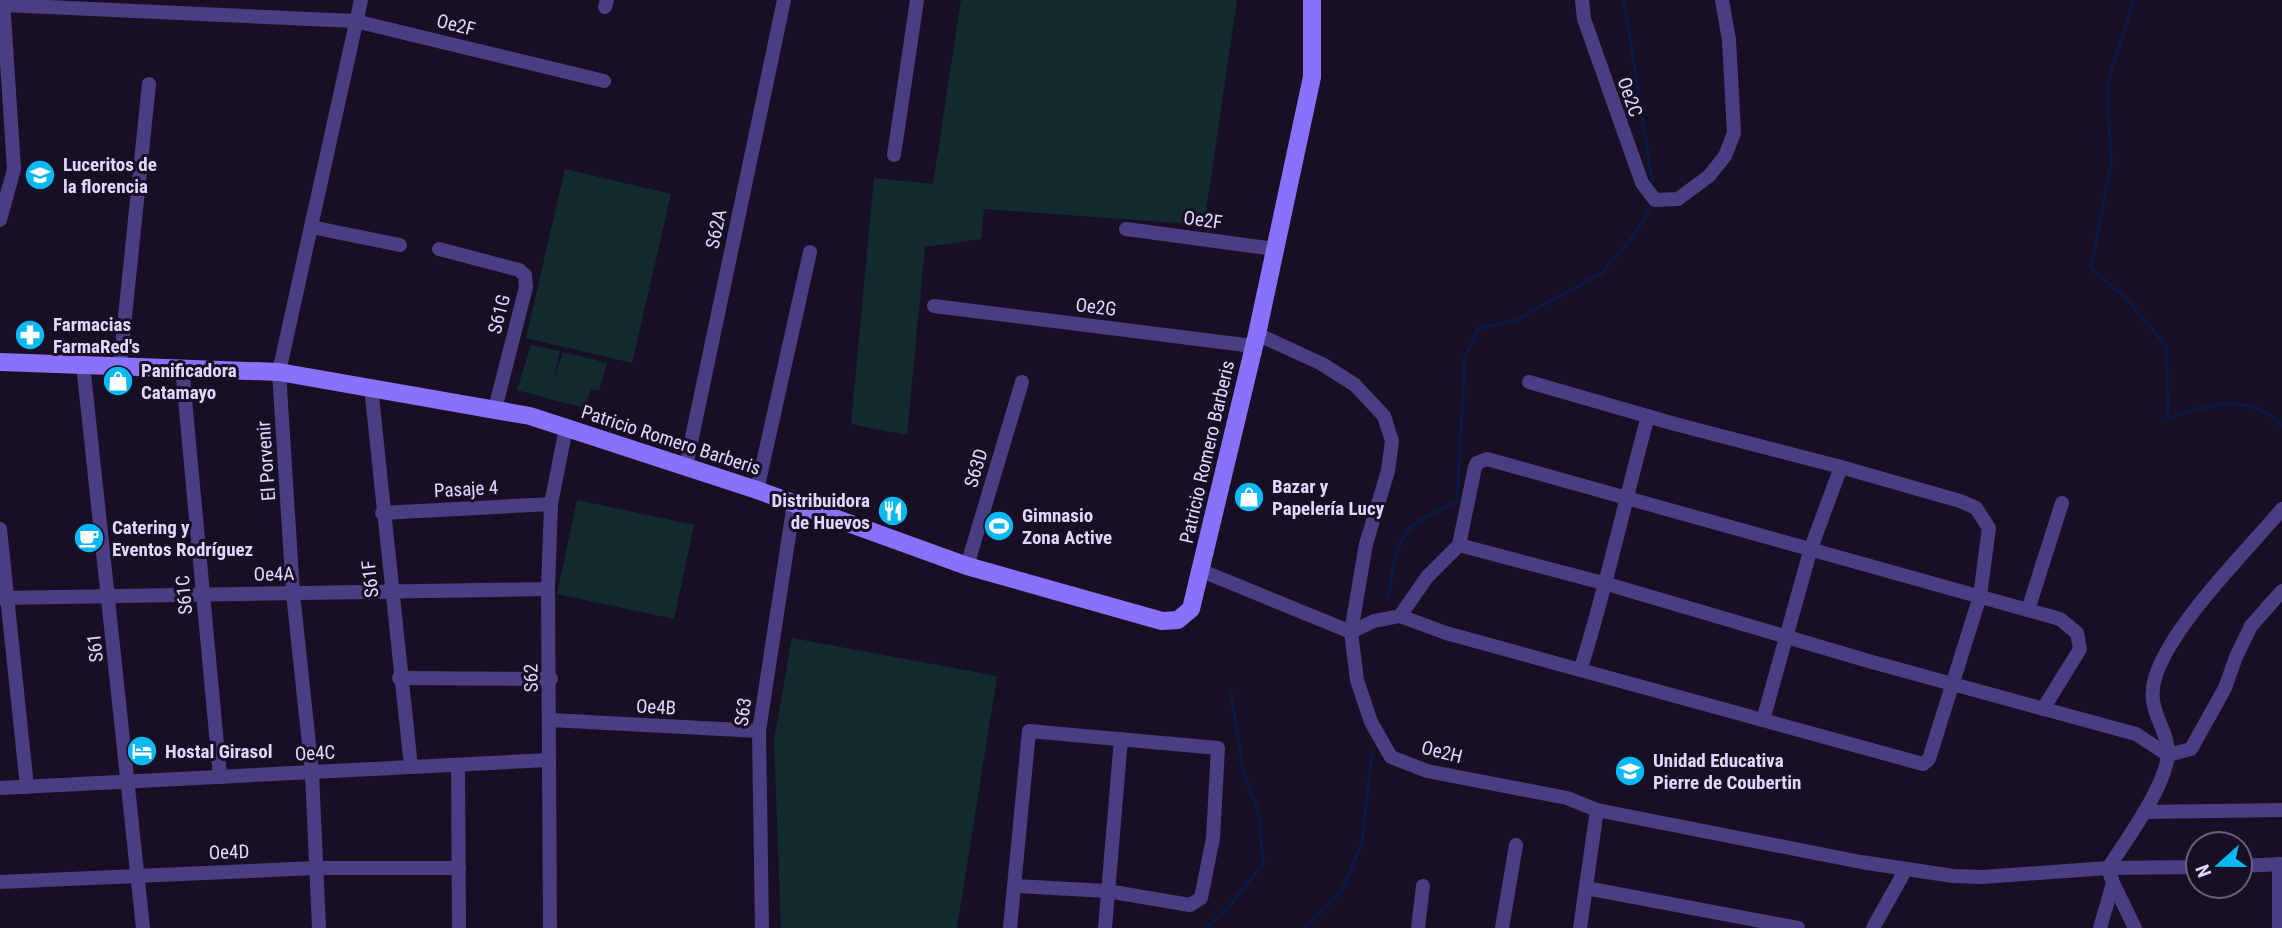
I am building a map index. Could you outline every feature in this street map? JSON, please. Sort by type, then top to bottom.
[{"type":"street","name":"El Porvenir","points":[[319,928],[312,772],[293,593],[279,372],[361,0]]},
{"type":"street","name":"S62A","points":[[686,466],[784,0]]},
{"type":"street","points":[[894,155],[917,0]]},
{"type":"street","name":"Patricio Romero Barberis","points":[[0,362],[279,372],[530,416],[757,490],[967,566],[1169,621],[1186,615],[1191,608],[1202,571],[1312,76],[1312,0]]},
{"type":"street","name":"Oe2C","points":[[1582,0],[1584,19],[1630,155],[1642,183],[1656,200],[1678,199],[1709,176],[1724,156],[1734,133],[1729,40],[1722,0]]},
{"type":"street","name":"Oe2F","points":[[3,3],[355,21],[604,81]]},
{"type":"street","points":[[0,220],[15,169],[3,3]]},
{"type":"street","points":[[120,365],[149,84]]},
{"type":"street","points":[[311,227],[400,245]]},
{"type":"street","name":"Oe2F","points":[[1126,229],[1275,249]]},
{"type":"street","name":"S61G","points":[[439,249],[519,270],[525,275],[526,287],[495,409]]},
{"type":"street","points":[[757,490],[810,253]]},
{"type":"street","name":"Oe2G","points":[[934,306],[1255,340]]},
{"type":"street","name":"Oe2H","points":[[1255,340],[1322,364],[1355,385],[1384,416],[1392,441],[1388,471],[1366,544],[1351,632],[1357,680],[1371,722],[1391,757],[1427,771],[1567,798],[1597,810],[1906,869],[1982,877],[2108,868],[2184,867]]},
{"type":"street","name":"S61","points":[[83,364],[144,928]]},
{"type":"street","name":"S61C","points":[[183,367],[220,777]]},
{"type":"street","name":"S63D","points":[[967,566],[1022,382]]},
{"type":"street","points":[[1202,571],[1351,632],[1374,621],[1400,616],[1446,633],[1923,764],[1929,759],[1980,596],[1989,528],[1976,508],[1960,500],[1529,382]]},
{"type":"street","name":"S61F","points":[[371,387],[399,678],[411,767]]},
{"type":"street","points":[[1581,668],[1607,584],[1626,497],[1648,416]]},
{"type":"street","name":"S62","points":[[550,928],[548,760],[551,679],[548,589],[551,504],[566,428]]},
{"type":"street","points":[[1400,616],[1427,577],[1459,545],[1475,467],[1482,460],[1626,497],[2060,619],[2077,633],[2080,649],[2043,709]]},
{"type":"street","points":[[1763,720],[1811,548],[1841,467]]},
{"type":"street","name":"S63","points":[[762,928],[759,732],[794,503]]},
{"type":"street","points":[[2028,610],[2062,503]]},
{"type":"street","name":"Pasaje 4","points":[[383,513],[551,504]]},
{"type":"street","points":[[2135,928],[2108,868],[2144,812],[2168,755],[2151,695],[2163,656],[2179,631],[2282,509]]},
{"type":"street","points":[[0,529],[3,598],[27,787]]},
{"type":"street","points":[[1459,545],[1607,584],[2136,734],[2168,755],[2191,749],[2205,719],[2219,702],[2235,657],[2252,626],[2282,591]]},
{"type":"street","name":"Oe4A","points":[[3,598],[548,589]]},
{"type":"street","points":[[399,678],[551,679]]},
{"type":"street","name":"Oe4B","points":[[550,720],[759,732]]},
{"type":"street","points":[[1010,928],[1014,886],[1029,731],[1218,748],[1213,838],[1201,898],[1190,905],[1107,891],[1014,886]]},
{"type":"street","points":[[1105,928],[1121,739]]},
{"type":"street","name":"Oe4C","points":[[0,788],[548,760]]},
{"type":"street","points":[[458,766],[459,928]]},
{"type":"street","points":[[1580,928],[1597,810]]},
{"type":"street","points":[[2144,812],[2282,810]]},
{"type":"street","points":[[1502,928],[1516,845]]},
{"type":"street","points":[[2254,865],[2280,864],[2279,928]]},
{"type":"street","name":"Oe4D","points":[[0,881],[317,868],[459,868]]},
{"type":"street","points":[[1873,928],[1906,869]]},
{"type":"street","points":[[2100,928],[2113,883]]},
{"type":"street","points":[[1418,928],[1423,886]]},
{"type":"street","points":[[1586,888],[1798,928]]},
{"type":"green space","points":[[961,0],[1237,0],[1204,225],[984,209],[981,239],[925,247],[907,435],[851,424],[874,178],[933,184]]},
{"type":"green space","points":[[565,169],[671,194],[632,363],[526,338]]},
{"type":"green space","points":[[531,345],[560,351],[553,381],[563,352],[607,363],[599,391],[591,389],[584,408],[517,390]]},
{"type":"green space","points":[[577,500],[694,525],[674,619],[557,594]]},
{"type":"green space","points":[[792,638],[997,676],[957,928],[781,928],[774,740]]},
{"type":"waterway","points":[[1624,0],[1653,188]]},
{"type":"waterway","points":[[2134,0],[2107,85],[2111,163],[2091,268],[2126,298],[2166,346],[2168,418],[2228,404],[2256,408],[2270,415],[2282,426]]},
{"type":"waterway","points":[[1388,597],[1395,559],[1404,535],[1422,519],[1457,501],[1465,357],[1479,328],[1514,321],[1602,273],[1634,235],[1654,202]]},
{"type":"waterway","points":[[1206,928],[1231,904],[1263,864],[1259,814],[1243,771],[1231,693]]},
{"type":"waterway","points":[[1305,928],[1342,891],[1362,842],[1372,751]]},
{"type":"place","name":"Luceritos de la florencia","points":[[40,175]]},
{"type":"place","name":"Farmacias FarmaRed's","points":[[30,335]]},
{"type":"place","name":"Panificadora Catamayo","points":[[118,381]]},
{"type":"place","name":"Bazar y Papelería Lucy","points":[[1249,497]]},
{"type":"place","name":"Distribuidora de Huevos","points":[[893,511]]},
{"type":"place","name":"Gimnasio Zona Active","points":[[999,526]]},
{"type":"place","name":"Catering y Eventos Rodríguez","points":[[89,538]]},
{"type":"place","name":"Hostal Girasol","points":[[142,751]]},
{"type":"place","name":"Unidad Educativa Pierre de Coubertin","points":[[1630,771]]}]
